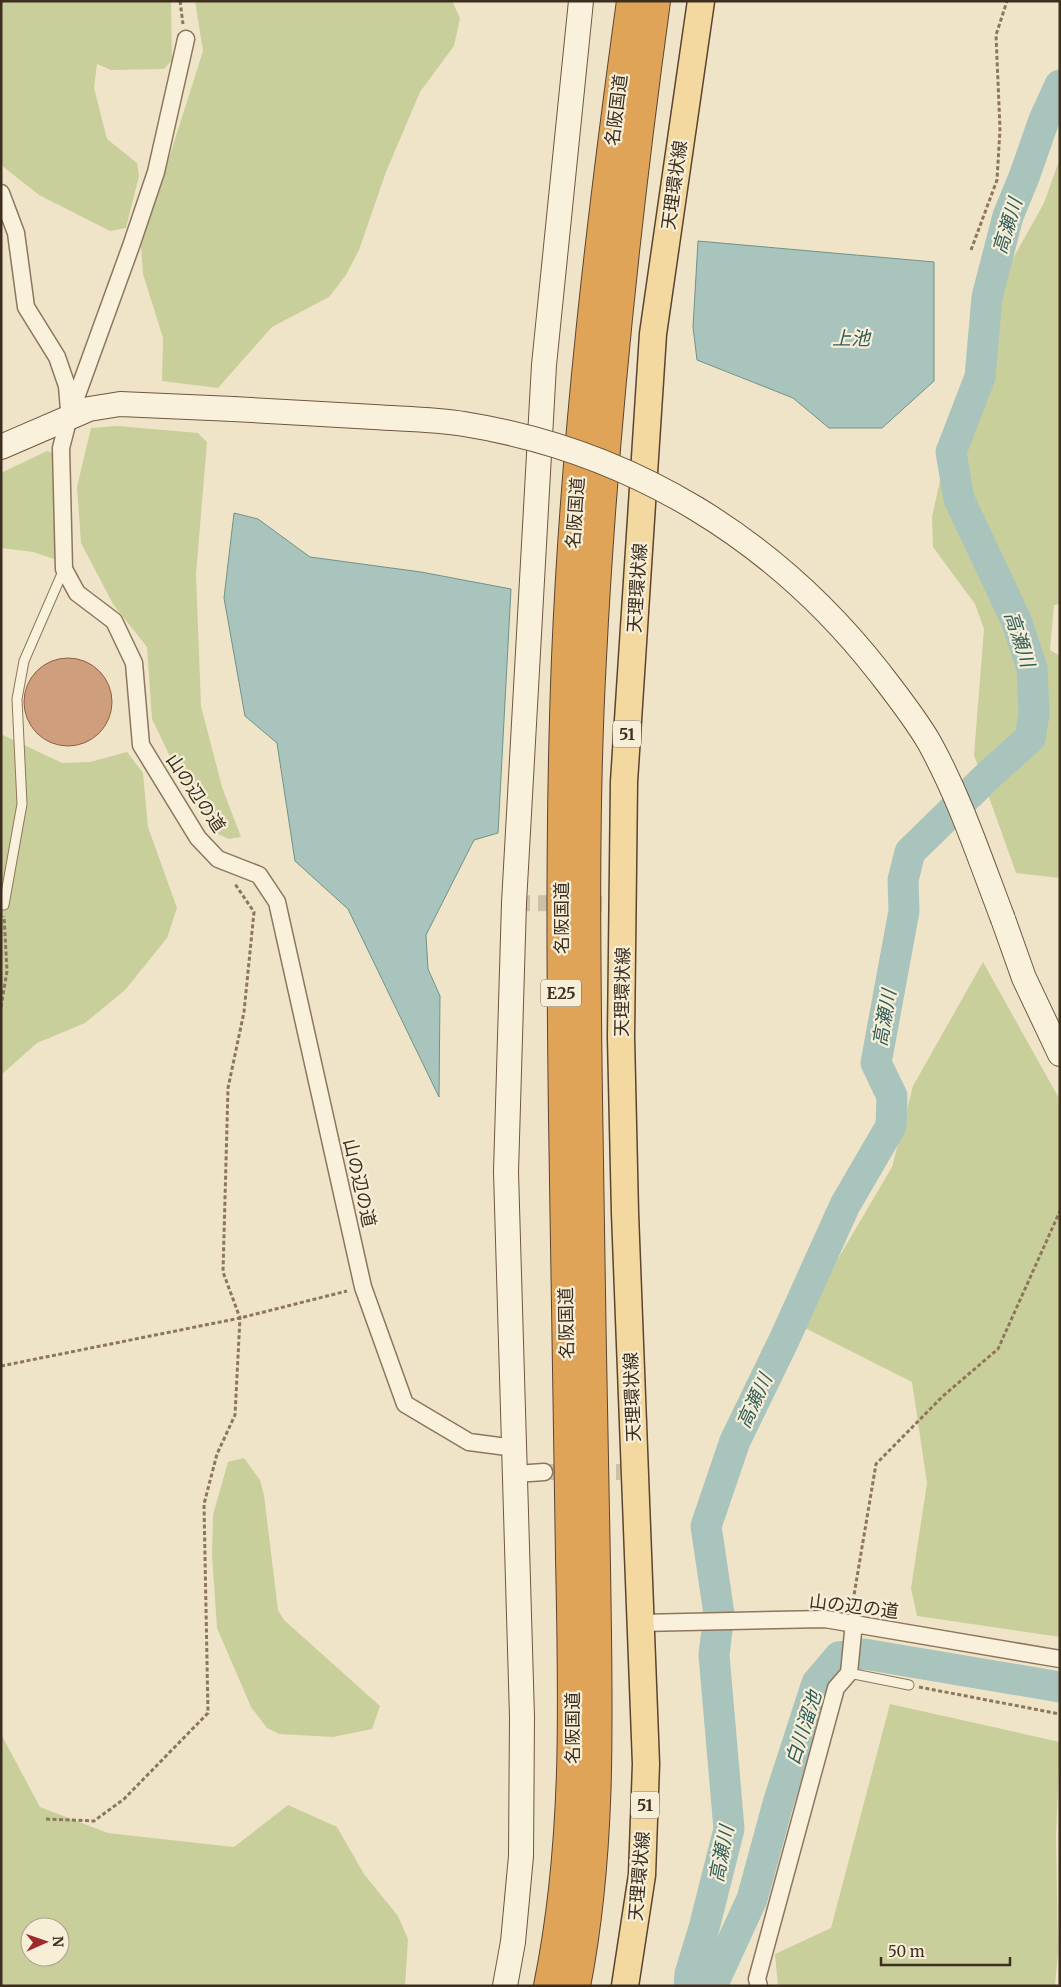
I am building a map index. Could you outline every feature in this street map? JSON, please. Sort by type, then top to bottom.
[{"type":"highway","name":"名阪国道","points":[[548,1986],[557,1943],[566,1874],[572,1796],[573,1718],[561,964],[562,806],[566,664],[586,371],[630,1]]},
{"type":"highway","name":"名阪国道","points":[[576,1986],[592,1876],[598,1716],[586,965],[587,807],[591,661],[612,383],[643,93],[656,1]]},
{"type":"highway","points":[[539,1986],[566,1874]]},
{"type":"main road","name":"天理環状線","points":[[625,1986],[642,1874],[646,1764],[641,1622],[628,1471],[621,1037],[624,782],[653,334],[701,1]]},
{"type":"street","points":[[506,1986],[513,1942],[521,1856],[522,1717],[506,1172],[514,903],[544,365],[581,1]]},
{"type":"street","points":[[64,570],[62,448],[69,417],[156,172],[186,39]]},
{"type":"street","points":[[1,193],[16,233],[26,307],[56,357],[67,386],[69,417]]},
{"type":"street","points":[[1,447],[88,409],[120,404],[233,409],[464,424],[568,449],[624,472],[668,493],[734,533],[786,572],[847,631],[928,740],[965,819],[1024,978],[1060,1054]]},
{"type":"street","name":"山の辺の道","points":[[64,570],[77,593],[114,621],[134,663],[141,745],[198,838],[218,859],[259,876],[276,902],[364,1287],[405,1404],[469,1442],[515,1448]]},
{"type":"street","points":[[516,1474],[544,1472]]},
{"type":"street","name":"山の辺の道","points":[[641,1622],[825,1619],[854,1622],[1060,1660]]},
{"type":"street","points":[[759,1986],[757,1979],[820,1741],[836,1688],[849,1673],[854,1622]]},
{"type":"lane","points":[[4,905],[22,804],[17,699],[24,661],[64,570]]},
{"type":"lane","points":[[849,1673],[909,1685]]},
{"type":"path","points":[[180,1],[186,39]]},
{"type":"path","points":[[970,250],[996,180],[1000,129],[996,36],[1007,1]]},
{"type":"path","points":[[46,1819],[94,1821],[124,1799],[208,1713],[204,1504],[217,1454],[235,1415],[240,1318],[223,1272],[228,1088],[244,1012],[254,912],[218,859]]},
{"type":"path","points":[[1,1007],[7,971],[4,905]]},
{"type":"path","points":[[854,1622],[852,1608],[857,1572],[876,1464],[943,1396],[998,1349],[1060,1211]]},
{"type":"path","points":[[1,1366],[240,1318],[364,1287]]},
{"type":"path","points":[[909,1685],[1060,1714]]},
{"type":"green space","points":[[1,1],[171,1],[172,60],[164,69],[111,70],[97,64],[94,88],[107,139],[137,163],[139,176],[126,228],[110,231],[39,195],[1,165]]},
{"type":"green space","points":[[195,1],[452,1],[460,18],[454,46],[420,92],[386,172],[359,250],[346,275],[329,297],[272,327],[218,388],[162,381],[163,338],[143,274],[141,246],[203,51]]},
{"type":"green space","points":[[1060,158],[1060,604],[1054,605],[1050,650],[1060,656],[1060,878],[1016,873],[974,755],[984,629],[975,604],[933,547],[932,517],[945,458],[977,387],[993,294],[1044,203]]},
{"type":"green space","points":[[118,426],[198,433],[207,442],[196,574],[201,706],[222,787],[241,837],[229,839],[216,833],[191,800],[152,719],[147,647],[113,604],[81,543],[77,487],[91,428]]},
{"type":"green space","points":[[47,451],[57,454],[57,560],[33,552],[1,548],[1,473]]},
{"type":"green space","points":[[1,734],[62,763],[90,762],[127,752],[143,773],[148,827],[177,908],[167,938],[125,990],[85,1023],[37,1043],[1,1075]]},
{"type":"green space","points":[[983,962],[1060,1100],[1060,1637],[917,1616],[911,1588],[927,1483],[912,1382],[799,1325],[892,1167],[913,1086]]},
{"type":"green space","points":[[244,1458],[260,1480],[264,1495],[278,1610],[284,1620],[380,1706],[372,1729],[333,1737],[279,1734],[267,1728],[251,1707],[217,1628],[212,1555],[213,1515],[228,1462]]},
{"type":"green space","points":[[890,1704],[1060,1742],[1056,1836],[1058,1952],[1055,1986],[778,1986],[775,1954],[831,1928]]},
{"type":"green space","points":[[1,1734],[40,1807],[108,1833],[234,1847],[288,1805],[337,1827],[364,1874],[398,1916],[408,1939],[405,1986],[1,1986]]},
{"type":"water","name":"上池","points":[[698,241],[934,262],[934,381],[882,428],[829,428],[793,398],[697,360],[693,327]]},
{"type":"water","points":[[234,513],[258,519],[310,557],[421,572],[511,589],[498,833],[474,840],[426,935],[428,969],[440,996],[439,1097],[348,909],[295,861],[277,743],[245,716],[224,598]]},
{"type":"building","points":[[68,658],[85,662],[99,671],[108,685],[112,702],[108,719],[99,733],[85,742],[68,746],[51,742],[37,733],[28,719],[24,702],[28,685],[37,671],[51,662]]},
{"type":"waterway","name":"高瀬川","points":[[689,1986],[690,1974],[704,1928],[729,1829],[714,1655],[719,1614],[706,1526],[735,1441],[785,1338],[845,1205],[891,1126],[892,1096],[876,1063],[904,911],[903,880],[910,852],[1030,738],[1034,714],[1032,668],[1016,620],[959,499],[951,452],[980,377],[987,297],[1008,216],[1044,120],[1060,85]]},
{"type":"waterway","name":"白川溜池","points":[[712,1986],[752,1899],[779,1800],[817,1683],[839,1657],[864,1654],[1060,1687]]},
{"type":"tunnel","points":[[514,903],[623,904]]},
{"type":"tunnel","points":[[544,1472],[620,1472]]}]
